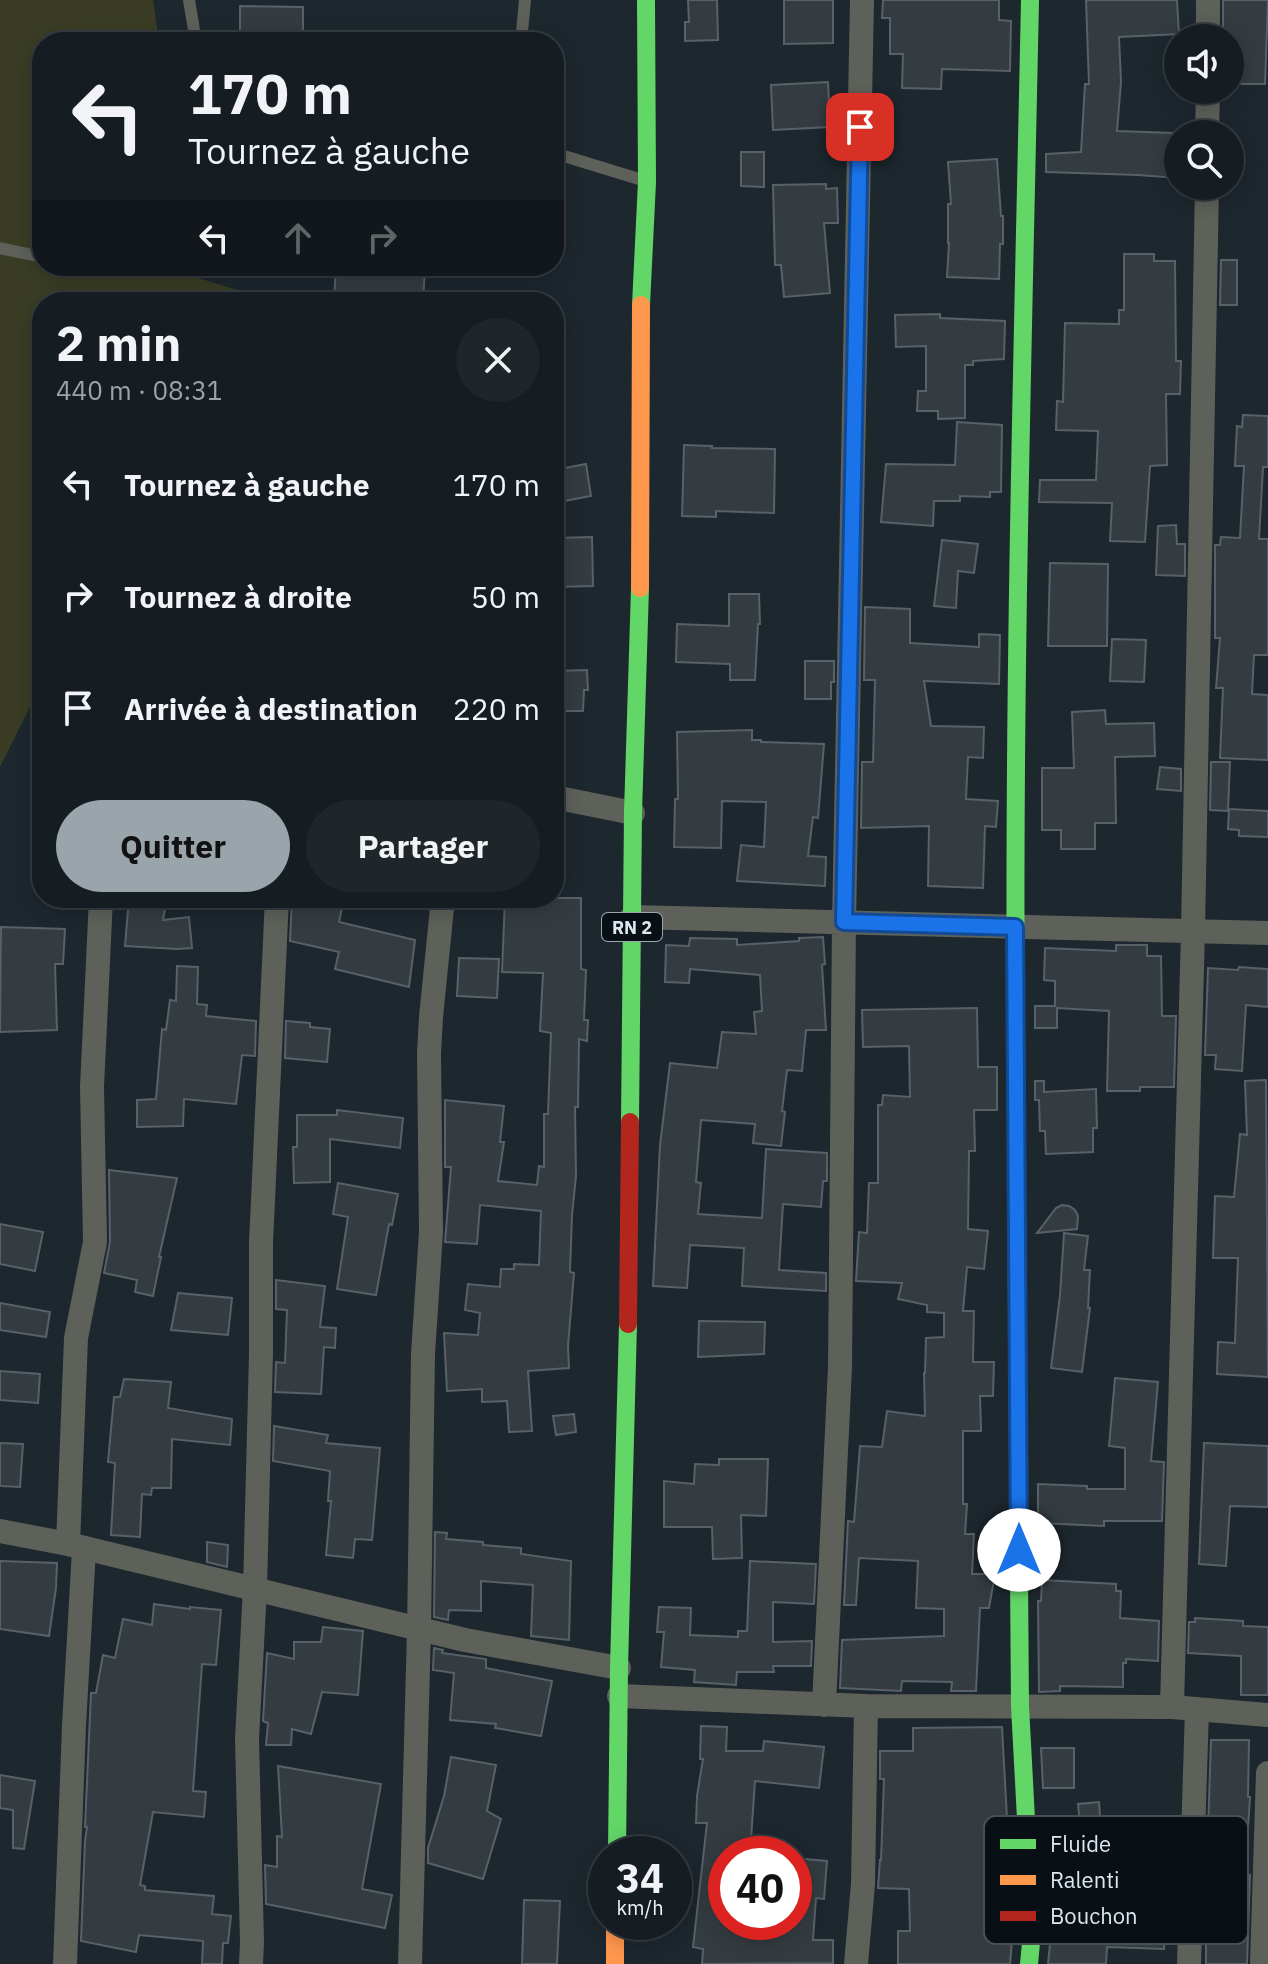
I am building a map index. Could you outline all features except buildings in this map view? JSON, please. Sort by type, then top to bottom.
[{"type":"main road","name":"RN 2","points":[[617,1836],[629,1291],[633,813],[641,571],[641,310],[647,182],[646,0]]},
{"type":"main road","points":[[1026,1816],[1020,1706],[1015,927],[1030,0]]},
{"type":"main road","points":[[615,1940],[615,1964]]},
{"type":"main road","points":[[1029,1964],[1031,1944]]},
{"type":"street","points":[[824,1705],[840,1367],[844,922],[862,0]]},
{"type":"street","points":[[1208,0],[1208,24]]},
{"type":"street","points":[[1172,1707],[1193,931],[1207,200]]},
{"type":"street","points":[[564,799],[633,813]]},
{"type":"street","points":[[65,1964],[74,1726],[76,1338],[95,1242],[92,1087],[101,908]]},
{"type":"street","points":[[251,1964],[247,1739],[255,1588],[261,1243],[277,908]]},
{"type":"street","points":[[410,1964],[423,1354],[432,1196],[429,1053],[442,908]]},
{"type":"street","points":[[632,917],[1268,933]]},
{"type":"street","points":[[0,1531],[255,1588],[419,1630],[619,1668]]},
{"type":"street","points":[[619,1696],[866,1706],[1172,1707],[1268,1715]]},
{"type":"street","points":[[856,1964],[863,1884],[866,1706]]},
{"type":"street","points":[[1194,1816],[1197,1709]]},
{"type":"street","points":[[1262,1964],[1268,1773]]},
{"type":"street","points":[[1189,1964],[1190,1944]]},
{"type":"lane","points":[[189,0],[194,32]]},
{"type":"lane","points":[[522,32],[525,0]]},
{"type":"lane","points":[[564,156],[647,182]]},
{"type":"lane","points":[[0,248],[32,255]]},
{"type":"green space","points":[[0,0],[153,0],[158,32],[32,32],[32,276],[198,276],[244,292],[32,292],[32,703],[0,767]]},
{"type":"traffic: fast","points":[[641,305],[647,182],[646,0]]},
{"type":"traffic: fast","points":[[1016,1029],[1017,643],[1030,0]]},
{"type":"traffic: fast","points":[[630,1122],[633,813],[640,588]]},
{"type":"traffic: fast","points":[[1017,1312],[1020,1706],[1026,1816]]},
{"type":"traffic: fast","points":[[617,1836],[628,1324]]},
{"type":"traffic: fast","points":[[1029,1964],[1031,1944]]},
{"type":"traffic: slow","points":[[640,588],[641,305]]},
{"type":"traffic: slow","points":[[1016,1029],[1017,1312]]},
{"type":"traffic: slow","points":[[615,1940],[615,1964]]},
{"type":"traffic: jam","points":[[628,1324],[630,1122]]},
{"type":"route","points":[[860,127],[844,922],[1015,927],[1019,1550]]}]
